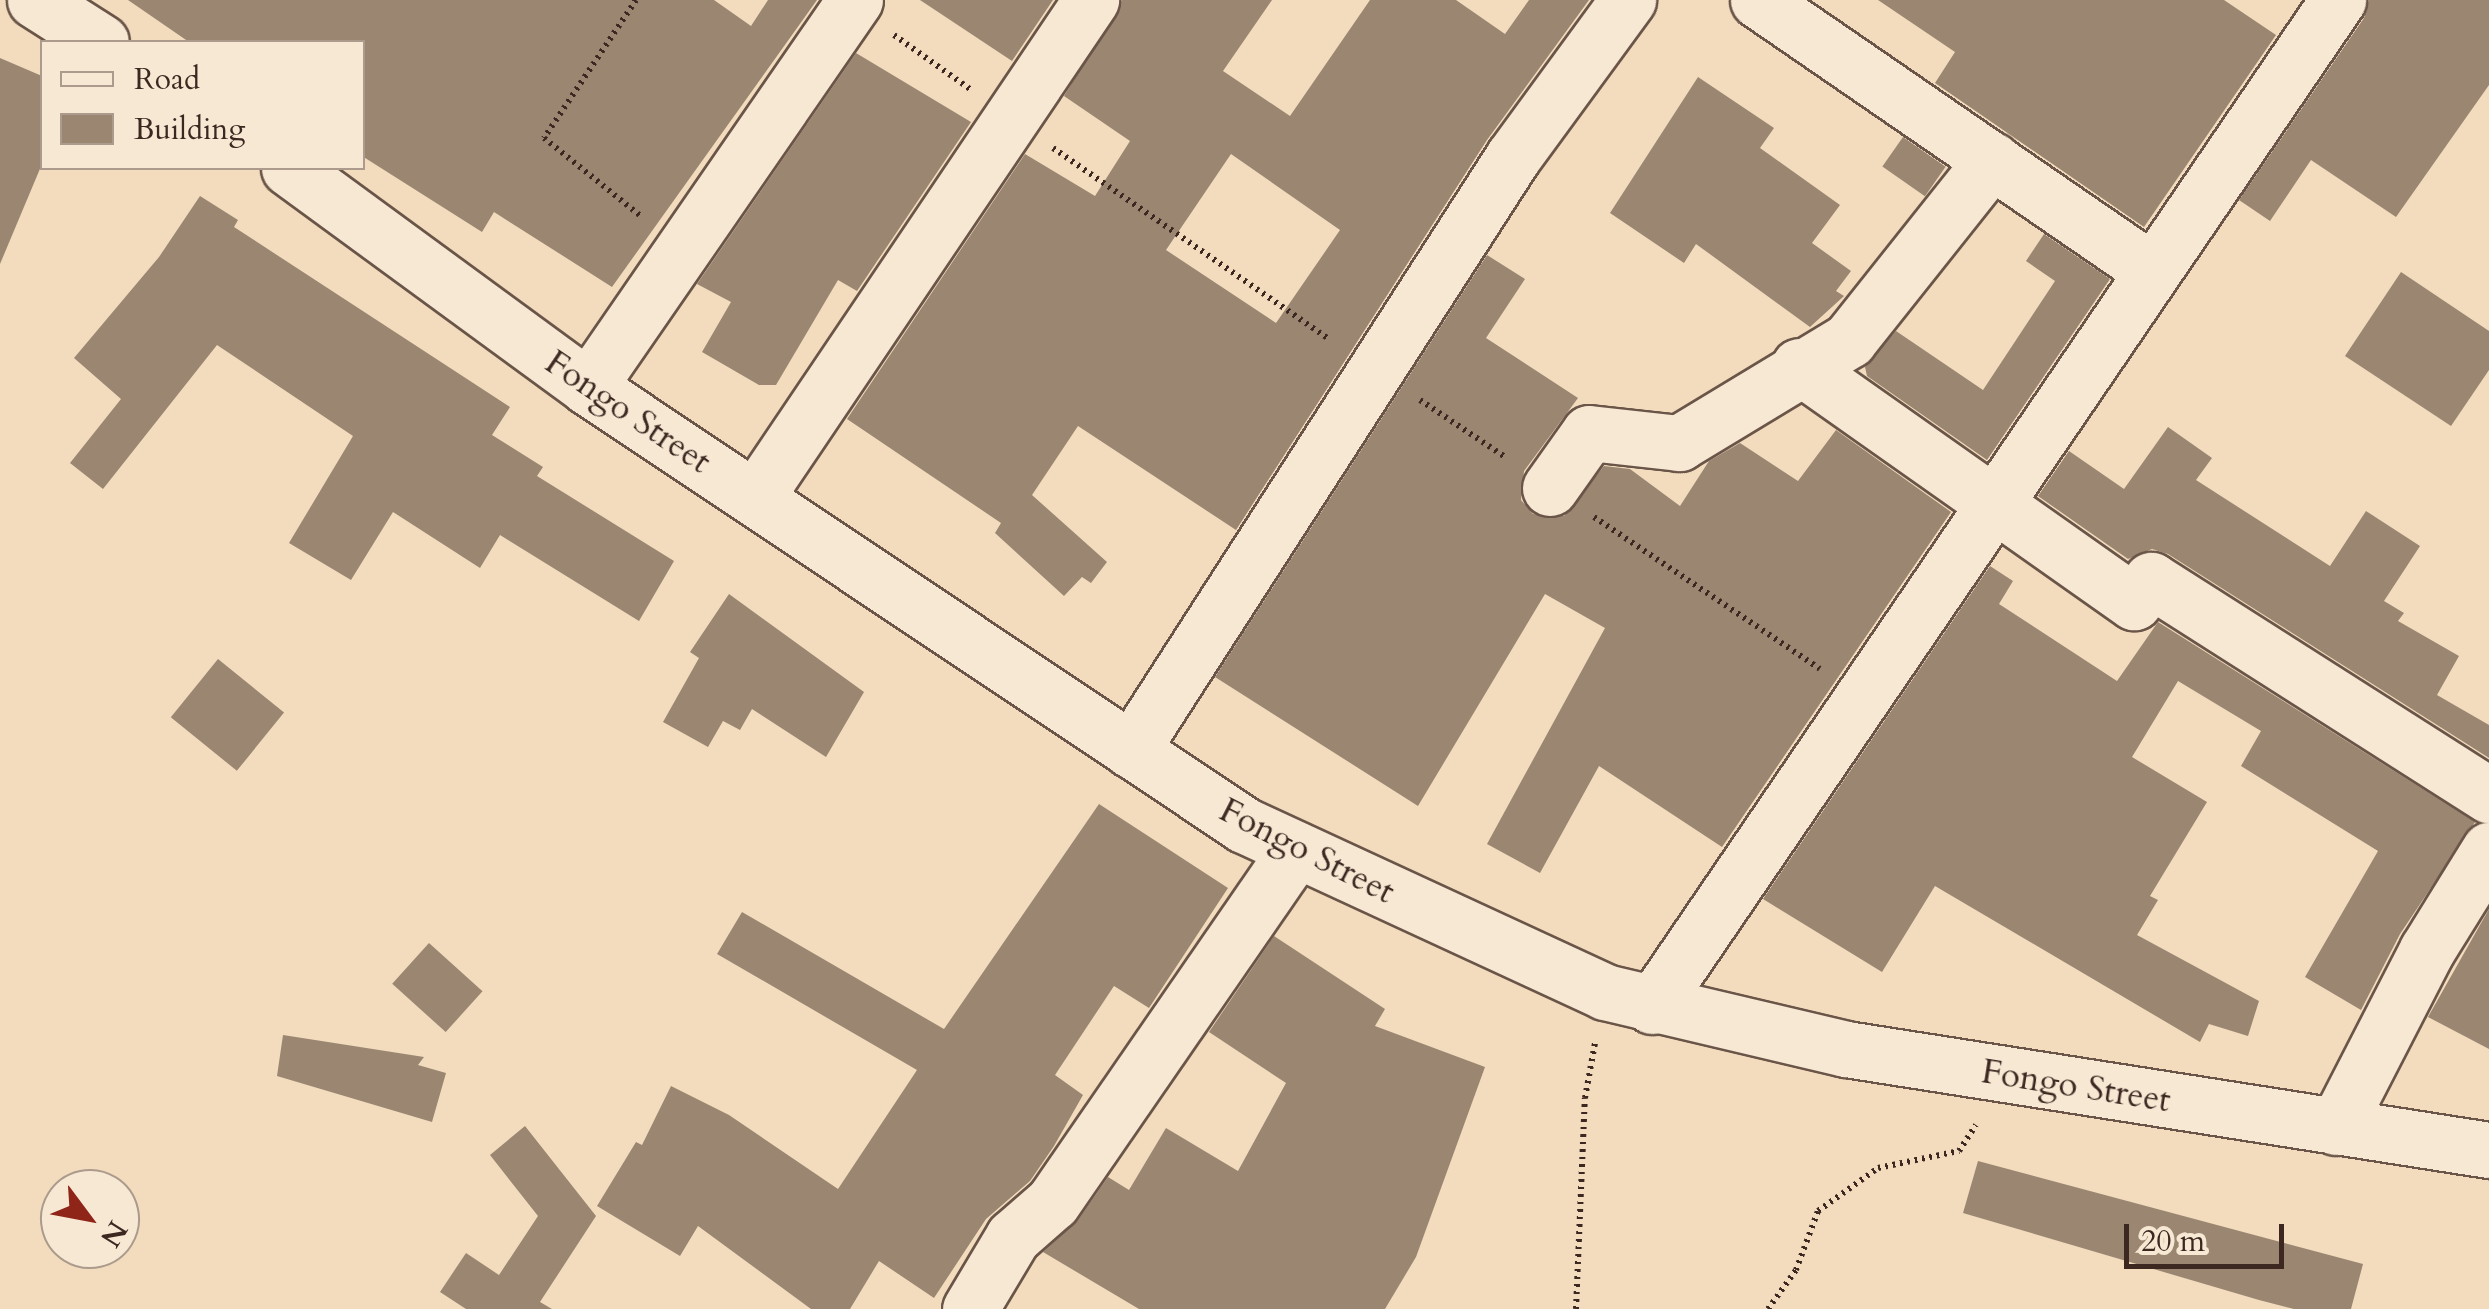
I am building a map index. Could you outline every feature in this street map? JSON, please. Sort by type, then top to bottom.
[{"type":"street","points":[[34,0],[97,40]]},
{"type":"street","points":[[755,498],[1091,0]]},
{"type":"street","points":[[1131,750],[1512,158],[1628,0]]},
{"type":"street","points":[[1758,0],[2153,271]]},
{"type":"street","points":[[1629,1000],[1993,506],[2338,0]]},
{"type":"street","points":[[588,387],[851,1]]},
{"type":"street","points":[[1550,488],[1589,433],[1679,443],[1800,366],[1849,340],[1992,160]]},
{"type":"street","name":"Fongo Street","points":[[292,170],[588,387],[1244,826],[1629,1000],[2008,1075],[2489,1150]]},
{"type":"street","points":[[1800,366],[2134,602],[2151,580],[2489,795]]},
{"type":"street","points":[[970,1309],[1013,1236],[1054,1202],[1296,850]]},
{"type":"street","points":[[2336,1127],[2427,950],[2489,850]]},
{"type":"path","points":[[636,0],[544,138],[683,250]]},
{"type":"path","points":[[1576,1309],[1585,1098],[1629,1000]]},
{"type":"path","points":[[1768,1309],[1796,1270],[1818,1210],[1878,1168],[1959,1151],[2008,1075]]},
{"type":"building","points":[[128,0],[714,0],[751,26],[768,0],[817,0],[612,287],[494,212],[482,232],[365,158],[365,40],[186,40]]},
{"type":"building","points":[[920,0],[1053,0],[1012,61]]},
{"type":"building","points":[[1122,0],[1272,0],[1223,71],[1290,116],[1370,0],[1456,0],[1505,34],[1529,0],[1589,0],[1487,140],[1236,530],[1078,426],[1032,495],[1107,562],[1091,583],[1082,577],[1064,596],[995,533],[1001,523],[847,419],[1025,154],[1095,196],[1130,141],[1064,96]],"holes":[[[1231,154],[1340,230],[1276,323],[1166,250]]]},
{"type":"building","points":[[1878,0],[2224,0],[2276,35],[2144,227],[1935,83],[1955,52]]},
{"type":"building","points":[[2369,0],[2489,0],[2489,85],[2396,217],[2311,160],[2270,221],[2239,200],[2364,18]]},
{"type":"building","points":[[856,53],[971,122],[857,291],[838,280],[776,385],[759,385],[702,352],[731,302],[697,284]]},
{"type":"building","points":[[0,58],[40,75],[40,169],[0,264]]},
{"type":"building","points":[[1698,77],[1774,128],[1760,148],[1840,205],[1812,243],[1851,271],[1836,291],[1844,296],[1810,327],[1696,244],[1684,263],[1610,213]]},
{"type":"building","points":[[1903,137],[1946,167],[1925,196],[1882,166]]},
{"type":"building","points":[[200,196],[238,220],[234,227],[510,407],[492,435],[543,467],[537,476],[674,561],[639,621],[500,535],[480,568],[393,512],[351,580],[289,543],[353,436],[217,345],[103,489],[70,463],[121,399],[74,358],[159,257]]},
{"type":"building","points":[[2044,234],[2110,279],[1987,460],[1867,376],[1865,367],[1896,331],[1983,390],[2055,281],[2026,261]]},
{"type":"building","points":[[1487,255],[1525,279],[1486,338],[1578,398],[1524,471],[1521,500],[1533,514],[1564,516],[1604,466],[1630,469],[1680,506],[1709,461],[1740,443],[1798,481],[1836,430],[1951,512],[1722,847],[1599,766],[1540,873],[1487,844],[1605,628],[1545,594],[1418,806],[1215,677]]},
{"type":"building","points":[[2401,272],[2489,331],[2489,370],[2451,426],[2345,356]]},
{"type":"building","points":[[2168,427],[2212,458],[2196,480],[2330,566],[2366,511],[2420,546],[2384,601],[2404,613],[2398,621],[2459,656],[2437,695],[2489,725],[2489,758],[2168,554],[2152,549],[2128,559],[2038,496],[2069,451],[2124,489]]},
{"type":"building","points":[[1990,566],[2013,581],[1999,604],[2117,681],[2158,622],[2475,822],[2400,934],[2361,1010],[2305,977],[2378,851],[2241,766],[2261,731],[2178,681],[2132,757],[2207,802],[2150,896],[2158,900],[2137,935],[2259,1001],[2248,1036],[2209,1024],[2200,1042],[1935,886],[1882,972],[1763,899]]},
{"type":"building","points":[[729,594],[864,692],[826,757],[752,709],[740,730],[723,721],[708,747],[663,722],[699,658],[690,652]]},
{"type":"building","points":[[218,659],[284,712],[237,771],[171,717]]},
{"type":"building","points":[[1099,804],[1228,888],[1149,1008],[1114,986],[1055,1075],[1083,1095],[1054,1146],[1030,1181],[986,1219],[934,1298],[879,1261],[850,1309],[811,1309],[698,1226],[680,1256],[597,1206],[636,1142],[642,1145],[671,1086],[729,1115],[838,1189],[917,1070],[717,954],[742,912],[944,1029]]},
{"type":"building","points":[[2489,909],[2489,1049],[2428,1017]]},
{"type":"building","points":[[1274,936],[1385,1009],[1375,1026],[1485,1067],[1416,1257],[1385,1309],[1139,1309],[1043,1252],[1078,1220],[1108,1177],[1129,1190],[1166,1128],[1238,1171],[1286,1083],[1209,1032]]},
{"type":"building","points":[[429,943],[483,991],[446,1032],[392,984]]},
{"type":"building","points":[[283,1035],[424,1057],[418,1065],[446,1073],[432,1122],[277,1076]]},
{"type":"building","points":[[525,1126],[596,1216],[540,1302],[552,1309],[466,1309],[440,1292],[466,1253],[499,1275],[538,1216],[490,1155]]},
{"type":"building","points":[[1978,1161],[2363,1264],[2351,1309],[2294,1309],[1963,1213]]}]
